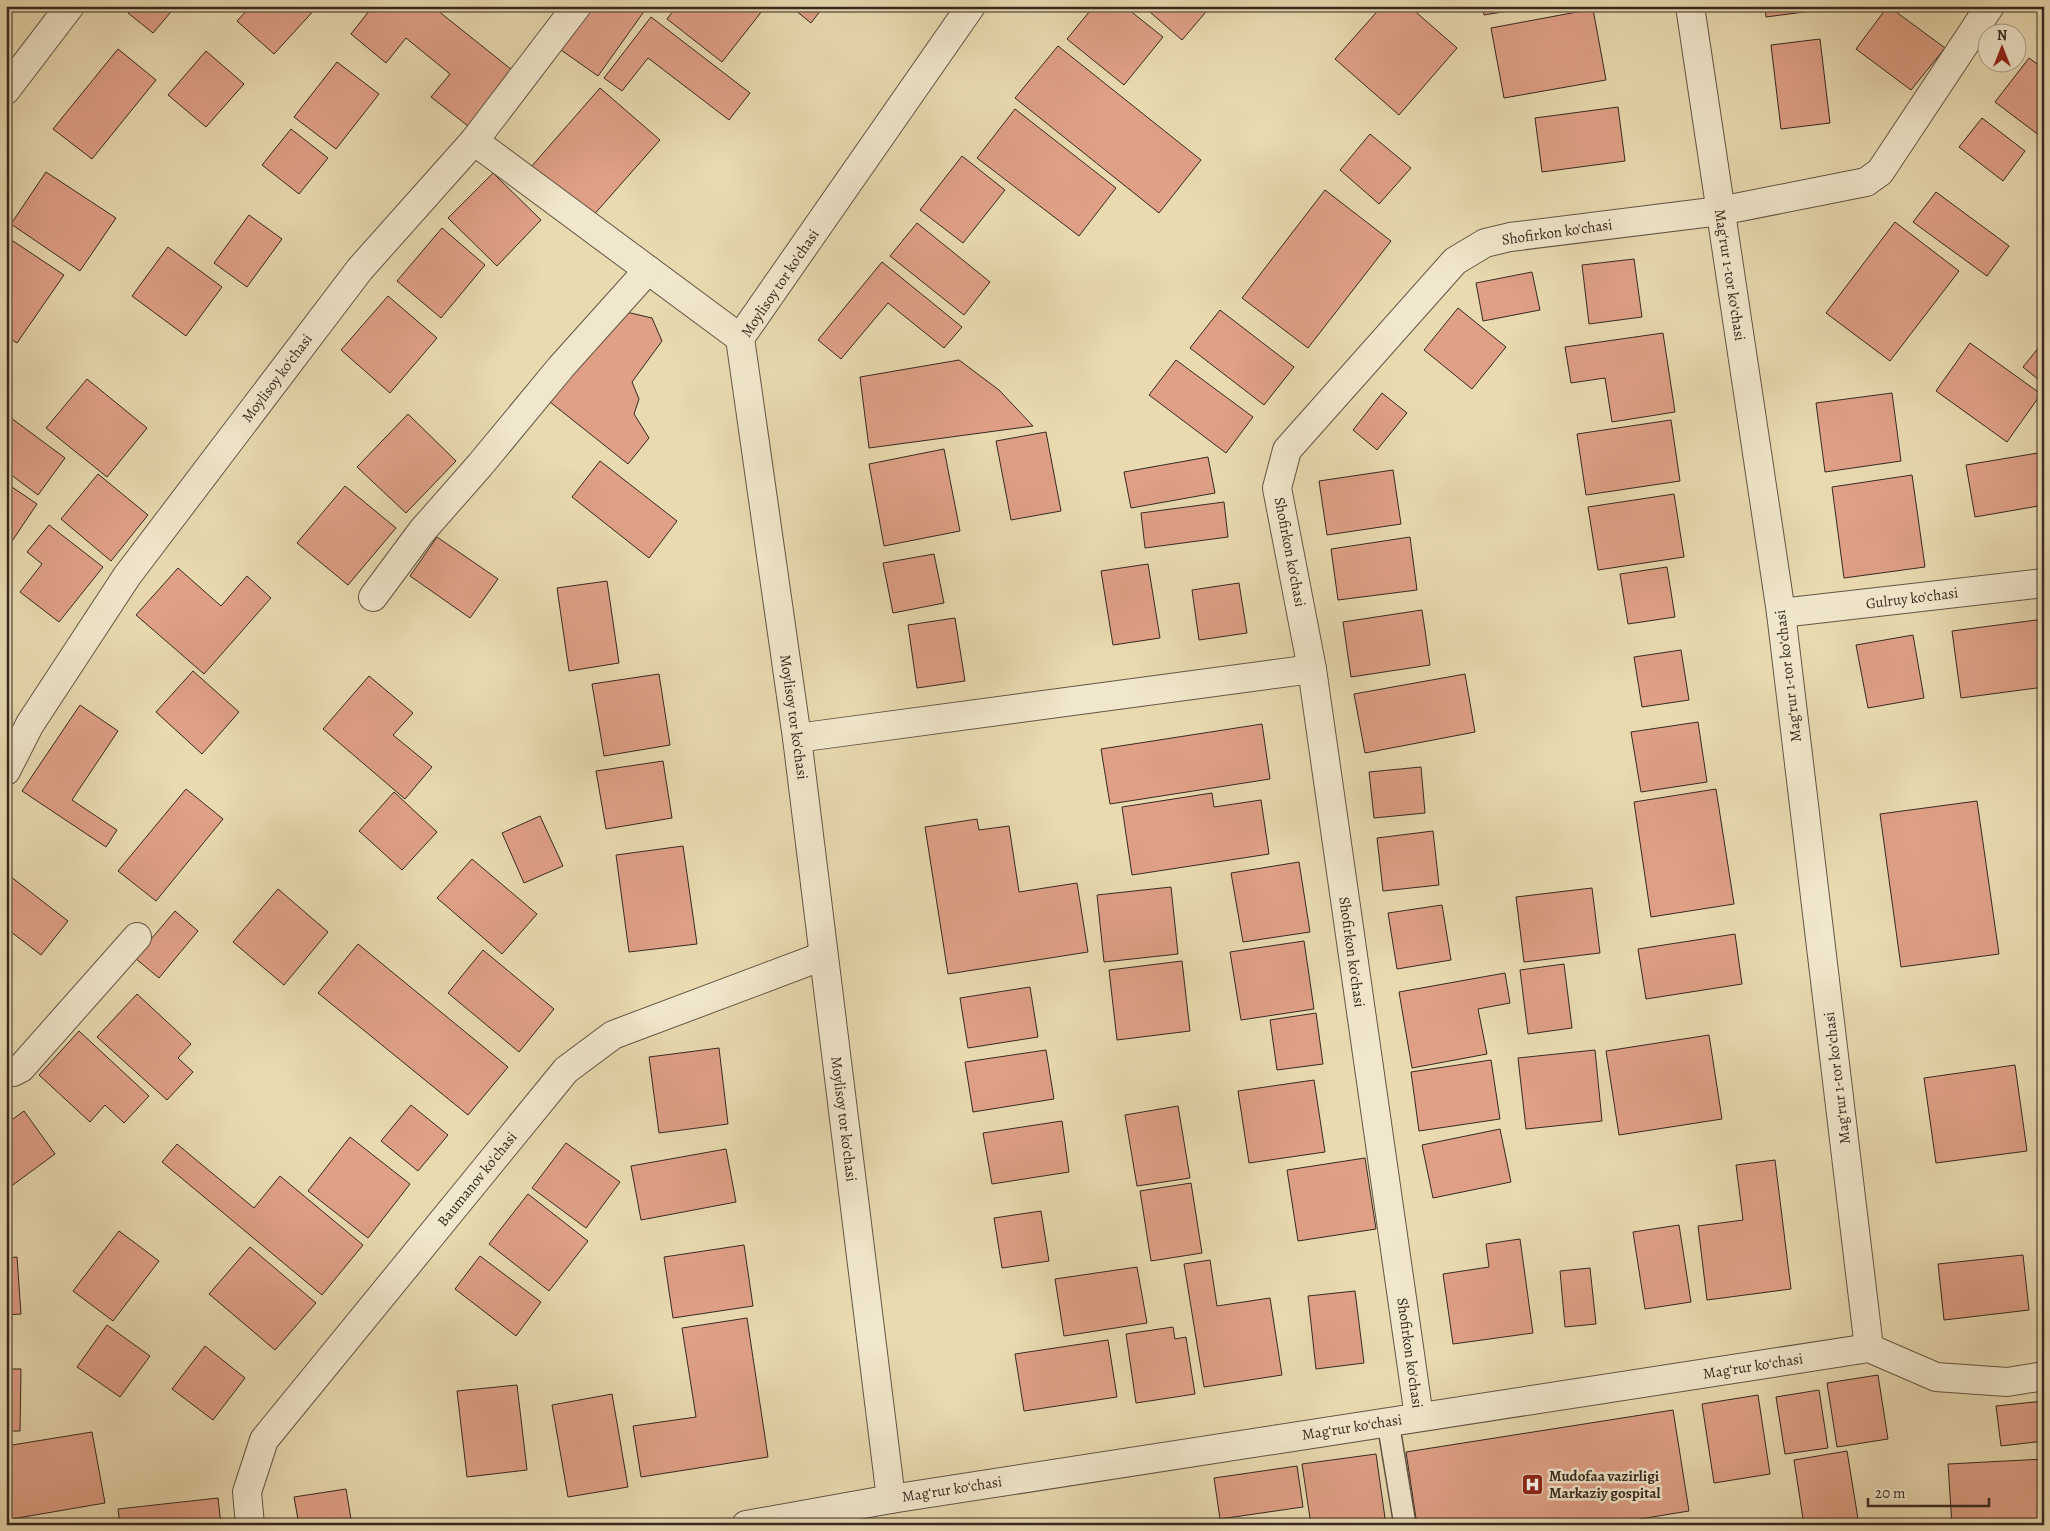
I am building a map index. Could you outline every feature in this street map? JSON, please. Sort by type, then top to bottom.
[{"type":"street","points":[[6,90],[70,6]]},
{"type":"street","name":"Moylisoy koʻchasi","points":[[6,771],[30,724],[127,576],[360,269],[474,141],[577,6]]},
{"type":"street","name":"Moylisoy tor ko'chasi","points":[[891,1499],[797,738],[740,338],[972,6]]},
{"type":"street","name":"Magʻrur 1-tor koʻchasi","points":[[1690,6],[1781,613],[1869,1348]]},
{"type":"street","name":"Shofirkon ko'chasi","points":[[1419,1417],[1312,669],[1277,488],[1287,450],[1455,261],[1484,243],[1510,237],[1720,211],[1866,182],[1880,172],[1990,6]]},
{"type":"street","points":[[474,141],[740,338]]},
{"type":"street","points":[[373,597],[422,531],[480,465],[561,367],[648,270]]},
{"type":"street","name":"Gulruy ko'chasi","points":[[1781,613],[2044,583]]},
{"type":"street","points":[[797,738],[1312,669]]},
{"type":"street","points":[[6,1070],[13,1072],[21,1068],[137,937]]},
{"type":"street","name":"Baumanov ko'chasi","points":[[250,1525],[247,1492],[264,1440],[566,1070],[613,1035],[823,956]]},
{"type":"street","points":[[1869,1348],[1936,1377],[2007,1382],[2044,1376]]},
{"type":"street","name":"Magʻrur koʻchasi","points":[[746,1525],[891,1499],[1869,1348]]},
{"type":"lane","points":[[1388,1422],[1405,1525]]},
{"type":"building","points":[[134,6],[176,6],[153,33],[128,13]]},
{"type":"building","points":[[251,6],[317,7],[274,54],[237,21]]},
{"type":"building","points":[[373,6],[432,6],[512,70],[468,126],[431,97],[450,74],[406,38],[386,63],[351,34]]},
{"type":"building","points":[[591,6],[639,6],[645,10],[598,76],[561,50]]},
{"type":"building","points":[[677,6],[766,6],[722,62],[667,19]]},
{"type":"building","points":[[790,6],[824,6],[811,23]]},
{"type":"building","points":[[1094,6],[1124,6],[1163,37],[1124,85],[1067,39]]},
{"type":"building","points":[[1143,6],[1211,6],[1182,40]]},
{"type":"building","points":[[1382,6],[1409,6],[1457,48],[1399,115],[1335,59]]},
{"type":"building","points":[[1482,6],[1538,6],[1484,15]]},
{"type":"building","points":[[1765,6],[1827,6],[1827,9],[1766,17]]},
{"type":"building","points":[[1888,6],[1945,48],[1911,90],[1856,49]]},
{"type":"building","points":[[1593,9],[1606,80],[1504,98],[1491,28]]},
{"type":"building","points":[[651,17],[750,93],[729,120],[648,58],[622,91],[604,78]]},
{"type":"building","points":[[1820,39],[1830,123],[1781,129],[1771,45]]},
{"type":"building","points":[[1058,46],[1201,160],[1159,213],[1015,98]]},
{"type":"building","points":[[118,49],[156,80],[92,159],[53,129]]},
{"type":"building","points":[[206,51],[244,84],[206,127],[168,95]]},
{"type":"building","points":[[2029,58],[2044,69],[2044,139],[1995,102],[2018,72],[2028,72]]},
{"type":"building","points":[[337,62],[379,94],[336,149],[294,117]]},
{"type":"building","points":[[600,88],[660,140],[591,218],[531,167]]},
{"type":"building","points":[[1618,107],[1625,161],[1542,172],[1535,118]]},
{"type":"building","points":[[1015,109],[1116,188],[1079,236],[977,158]]},
{"type":"building","points":[[1982,118],[2025,151],[2003,181],[1959,147]]},
{"type":"building","points":[[291,129],[328,158],[299,194],[262,165]]},
{"type":"building","points":[[1370,134],[1411,168],[1379,204],[1340,170]]},
{"type":"building","points":[[962,156],[1005,190],[963,243],[920,210]]},
{"type":"building","points":[[46,172],[116,218],[80,271],[11,224]]},
{"type":"building","points":[[493,173],[541,220],[497,266],[448,218]]},
{"type":"building","points":[[1325,190],[1391,241],[1308,348],[1242,298]]},
{"type":"building","points":[[1936,192],[2009,246],[1987,276],[1913,222]]},
{"type":"building","points":[[249,215],[282,239],[247,287],[214,263]]},
{"type":"building","points":[[1895,222],[1959,271],[1890,361],[1826,313]]},
{"type":"building","points":[[917,223],[990,282],[964,315],[890,256]]},
{"type":"building","points":[[442,228],[485,265],[441,318],[397,281]]},
{"type":"building","points":[[13,241],[64,275],[17,343],[6,336],[6,250]]},
{"type":"building","points":[[168,247],[222,287],[186,336],[132,296]]},
{"type":"building","points":[[1634,259],[1642,317],[1589,324],[1582,265]]},
{"type":"building","points":[[882,262],[962,327],[944,348],[888,303],[841,359],[818,340]]},
{"type":"building","points":[[1532,272],[1540,310],[1483,321],[1476,283]]},
{"type":"building","points":[[388,296],[437,338],[390,393],[341,350]]},
{"type":"building","points":[[1458,308],[1506,347],[1472,389],[1424,350]]},
{"type":"building","points":[[1220,310],[1294,367],[1264,405],[1190,348]]},
{"type":"building","points":[[622,311],[652,318],[662,341],[632,382],[639,399],[634,414],[649,438],[628,464],[550,402]]},
{"type":"building","points":[[1663,333],[1675,412],[1612,422],[1605,378],[1571,383],[1565,347]]},
{"type":"building","points":[[2044,341],[2044,384],[2023,367]]},
{"type":"building","points":[[1970,343],[2041,394],[2007,442],[1936,391]]},
{"type":"building","points":[[959,360],[999,390],[1033,426],[869,448],[860,377]]},
{"type":"building","points":[[1176,360],[1253,417],[1226,453],[1149,395]]},
{"type":"building","points":[[87,379],[147,428],[107,477],[46,428]]},
{"type":"building","points":[[1382,393],[1407,413],[1377,450],[1353,430]]},
{"type":"building","points":[[1892,393],[1901,461],[1825,472],[1816,403]]},
{"type":"building","points":[[408,414],[456,461],[406,513],[357,467]]},
{"type":"building","points":[[7,415],[65,458],[38,495],[6,471]]},
{"type":"building","points":[[1671,420],[1680,481],[1586,495],[1577,434]]},
{"type":"building","points":[[1046,432],[1061,511],[1011,520],[996,441]]},
{"type":"building","points":[[944,449],[960,531],[884,546],[869,464]]},
{"type":"building","points":[[2044,452],[2044,505],[1975,517],[1966,465]]},
{"type":"building","points":[[1208,457],[1215,493],[1131,508],[1124,472]]},
{"type":"building","points":[[600,461],[677,521],[649,558],[572,497]]},
{"type":"building","points":[[1393,470],[1401,524],[1327,535],[1319,481]]},
{"type":"building","points":[[98,474],[148,515],[111,561],[61,519]]},
{"type":"building","points":[[1912,475],[1925,567],[1844,578],[1832,487]]},
{"type":"building","points":[[6,483],[37,504],[6,550]]},
{"type":"building","points":[[345,486],[396,528],[348,585],[297,543]]},
{"type":"building","points":[[1674,494],[1684,557],[1598,570],[1588,507]]},
{"type":"building","points":[[1224,502],[1228,537],[1145,548],[1141,513]]},
{"type":"building","points":[[49,525],[103,567],[59,622],[20,592],[42,564],[27,552]]},
{"type":"building","points":[[437,537],[498,579],[470,618],[410,576]]},
{"type":"building","points":[[1410,537],[1417,590],[1338,600],[1331,549]]},
{"type":"building","points":[[934,554],[944,603],[893,613],[883,563]]},
{"type":"building","points":[[1148,564],[1160,638],[1113,645],[1101,571]]},
{"type":"building","points":[[1667,567],[1675,617],[1628,624],[1620,574]]},
{"type":"building","points":[[178,568],[221,606],[247,576],[271,598],[204,674],[136,615]]},
{"type":"building","points":[[607,581],[619,663],[569,671],[557,588]]},
{"type":"building","points":[[1239,583],[1247,633],[1199,640],[1192,590]]},
{"type":"building","points":[[6,601],[11,604],[6,611]]},
{"type":"building","points":[[1422,610],[1430,665],[1351,677],[1343,622]]},
{"type":"building","points":[[955,618],[965,681],[917,688],[908,625]]},
{"type":"building","points":[[2044,619],[2044,687],[1961,698],[1952,631]]},
{"type":"building","points":[[1913,635],[1924,698],[1868,708],[1856,645]]},
{"type":"building","points":[[1681,650],[1689,700],[1642,707],[1634,657]]},
{"type":"building","points":[[193,671],[239,712],[202,754],[156,712]]},
{"type":"building","points":[[659,674],[670,745],[604,756],[592,684]]},
{"type":"building","points":[[1465,674],[1475,732],[1365,753],[1354,694]]},
{"type":"building","points":[[369,676],[413,713],[393,735],[432,767],[405,799],[323,729]]},
{"type":"building","points":[[80,705],[118,731],[72,800],[117,830],[106,847],[22,791]]},
{"type":"building","points":[[1698,722],[1707,782],[1641,792],[1631,732]]},
{"type":"building","points":[[1262,724],[1270,779],[1110,804],[1101,749]]},
{"type":"building","points":[[663,761],[672,818],[606,829],[596,771]]},
{"type":"building","points":[[1421,767],[1425,813],[1374,818],[1369,772]]},
{"type":"building","points":[[186,789],[223,819],[156,901],[118,871]]},
{"type":"building","points":[[1716,789],[1734,904],[1651,917],[1634,802]]},
{"type":"building","points":[[394,792],[437,832],[402,870],[359,831]]},
{"type":"building","points":[[1212,793],[1214,807],[1261,800],[1269,854],[1132,875],[1122,807]]},
{"type":"building","points":[[1977,801],[1999,954],[1901,967],[1880,814]]},
{"type":"building","points":[[540,816],[563,866],[524,883],[502,833]]},
{"type":"building","points":[[977,819],[979,830],[1009,826],[1019,892],[1077,883],[1088,952],[948,974],[925,827]]},
{"type":"building","points":[[1433,831],[1439,885],[1383,891],[1377,838]]},
{"type":"building","points":[[683,846],[697,944],[629,952],[616,855]]},
{"type":"building","points":[[472,859],[537,914],[502,954],[437,898]]},
{"type":"building","points":[[1299,862],[1310,932],[1243,942],[1231,873]]},
{"type":"building","points":[[6,873],[68,921],[41,955],[6,928]]},
{"type":"building","points":[[1171,887],[1178,954],[1104,962],[1097,895]]},
{"type":"building","points":[[1592,888],[1600,953],[1524,962],[1516,897]]},
{"type":"building","points":[[278,889],[328,932],[284,985],[233,942]]},
{"type":"building","points":[[1442,905],[1451,960],[1397,969],[1388,913]]},
{"type":"building","points":[[175,911],[198,931],[159,978],[135,958]]},
{"type":"building","points":[[1735,934],[1742,984],[1646,999],[1638,949]]},
{"type":"building","points":[[1304,941],[1314,1009],[1241,1020],[1230,952]]},
{"type":"building","points":[[358,944],[508,1067],[468,1115],[318,993]]},
{"type":"building","points":[[483,950],[554,1009],[519,1052],[448,993]]},
{"type":"building","points":[[1182,961],[1190,1031],[1117,1040],[1109,970]]},
{"type":"building","points":[[1564,964],[1572,1028],[1528,1034],[1520,970]]},
{"type":"building","points":[[1505,973],[1510,1003],[1478,1009],[1487,1054],[1412,1068],[1399,992]]},
{"type":"building","points":[[1030,987],[1038,1037],[968,1048],[960,998]]},
{"type":"building","points":[[137,994],[191,1044],[178,1058],[193,1072],[167,1100],[97,1037]]},
{"type":"building","points":[[1316,1013],[1323,1064],[1277,1070],[1270,1020]]},
{"type":"building","points":[[79,1031],[149,1096],[124,1123],[105,1105],[90,1122],[39,1075]]},
{"type":"building","points":[[1709,1035],[1722,1119],[1619,1135],[1606,1051]]},
{"type":"building","points":[[719,1048],[728,1124],[659,1133],[649,1057]]},
{"type":"building","points":[[1046,1050],[1054,1099],[973,1112],[965,1062]]},
{"type":"building","points":[[1595,1050],[1602,1121],[1526,1129],[1518,1058]]},
{"type":"building","points":[[1491,1060],[1500,1119],[1419,1131],[1411,1072]]},
{"type":"building","points":[[2015,1065],[2027,1151],[1936,1163],[1924,1078]]},
{"type":"building","points":[[1314,1080],[1325,1152],[1249,1163],[1238,1091]]},
{"type":"building","points":[[411,1105],[448,1135],[418,1171],[381,1141]]},
{"type":"building","points":[[1178,1106],[1190,1178],[1137,1186],[1125,1115]]},
{"type":"building","points":[[24,1111],[55,1154],[10,1187],[6,1182],[6,1124]]},
{"type":"building","points":[[1062,1121],[1069,1172],[992,1184],[983,1133]]},
{"type":"building","points":[[1500,1129],[1511,1182],[1433,1198],[1422,1145]]},
{"type":"building","points":[[350,1137],[410,1184],[368,1238],[308,1191]]},
{"type":"building","points":[[566,1143],[620,1182],[586,1228],[532,1188]]},
{"type":"building","points":[[177,1144],[254,1208],[280,1176],[363,1245],[322,1295],[162,1162]]},
{"type":"building","points":[[726,1149],[736,1202],[641,1220],[631,1166]]},
{"type":"building","points":[[1365,1158],[1376,1229],[1298,1241],[1287,1170]]},
{"type":"building","points":[[1775,1160],[1791,1289],[1707,1300],[1698,1226],[1743,1220],[1736,1165]]},
{"type":"building","points":[[1191,1183],[1202,1253],[1151,1261],[1140,1191]]},
{"type":"building","points":[[528,1194],[588,1241],[549,1291],[489,1244]]},
{"type":"building","points":[[1041,1211],[1049,1261],[1002,1268],[994,1218]]},
{"type":"building","points":[[1679,1225],[1691,1302],[1645,1309],[1633,1232]]},
{"type":"building","points":[[119,1231],[159,1261],[113,1321],[73,1291]]},
{"type":"building","points":[[1520,1239],[1533,1333],[1453,1344],[1443,1274],[1489,1267],[1486,1244]]},
{"type":"building","points":[[744,1245],[753,1306],[673,1318],[664,1257]]},
{"type":"building","points":[[250,1247],[316,1303],[275,1350],[209,1294]]},
{"type":"building","points":[[2023,1255],[2029,1310],[1944,1320],[1938,1264]]},
{"type":"building","points":[[480,1256],[541,1302],[516,1336],[455,1289]]},
{"type":"building","points":[[17,1257],[21,1314],[6,1315],[6,1258]]},
{"type":"building","points":[[1210,1260],[1217,1306],[1270,1298],[1282,1375],[1204,1387],[1184,1264]]},
{"type":"building","points":[[1137,1267],[1147,1323],[1064,1336],[1055,1279]]},
{"type":"building","points":[[1590,1268],[1596,1324],[1565,1327],[1560,1271]]},
{"type":"building","points":[[1355,1291],[1364,1363],[1316,1369],[1308,1296]]},
{"type":"building","points":[[747,1318],[768,1457],[641,1477],[633,1426],[696,1417],[682,1328]]},
{"type":"building","points":[[107,1325],[150,1356],[120,1397],[77,1367]]},
{"type":"building","points":[[1173,1327],[1175,1339],[1186,1337],[1195,1394],[1136,1403],[1126,1334]]},
{"type":"building","points":[[1108,1340],[1117,1397],[1024,1411],[1015,1354]]},
{"type":"building","points":[[205,1346],[245,1378],[213,1420],[172,1389]]},
{"type":"building","points":[[6,1369],[21,1369],[20,1431],[6,1431]]},
{"type":"building","points":[[1878,1375],[1888,1439],[1837,1447],[1827,1383]]},
{"type":"building","points":[[517,1385],[527,1470],[467,1477],[457,1391]]},
{"type":"building","points":[[1819,1390],[1828,1448],[1785,1454],[1776,1397]]},
{"type":"building","points":[[612,1394],[628,1487],[568,1497],[552,1405]]},
{"type":"building","points":[[1758,1395],[1770,1474],[1714,1483],[1702,1404]]},
{"type":"building","points":[[2044,1401],[2044,1441],[2001,1446],[1996,1406]]},
{"type":"building","points":[[1673,1410],[1689,1511],[1603,1525],[1417,1525],[1406,1452]]},
{"type":"building","points":[[92,1432],[105,1503],[6,1520],[6,1446]]},
{"type":"building","points":[[1847,1451],[1859,1525],[1804,1525],[1794,1460]]},
{"type":"building","points":[[1376,1454],[1386,1525],[1311,1525],[1302,1464]]},
{"type":"building","points":[[2044,1459],[2044,1525],[1952,1525],[1948,1464]]},
{"type":"building","points":[[1297,1466],[1303,1507],[1220,1519],[1214,1478]]},
{"type":"building","points":[[346,1489],[352,1525],[299,1525],[294,1497]]},
{"type":"building","points":[[218,1498],[221,1525],[120,1525],[118,1509]]},
{"type":"building","points":[[1791,1519],[1792,1525],[1751,1525]]},
{"type":"railway","points":[[6,14],[13,6]]},
{"type":"place","name":"Mudofaa vazirligi Markaziy gospital","points":[[1533,1485]]}]
